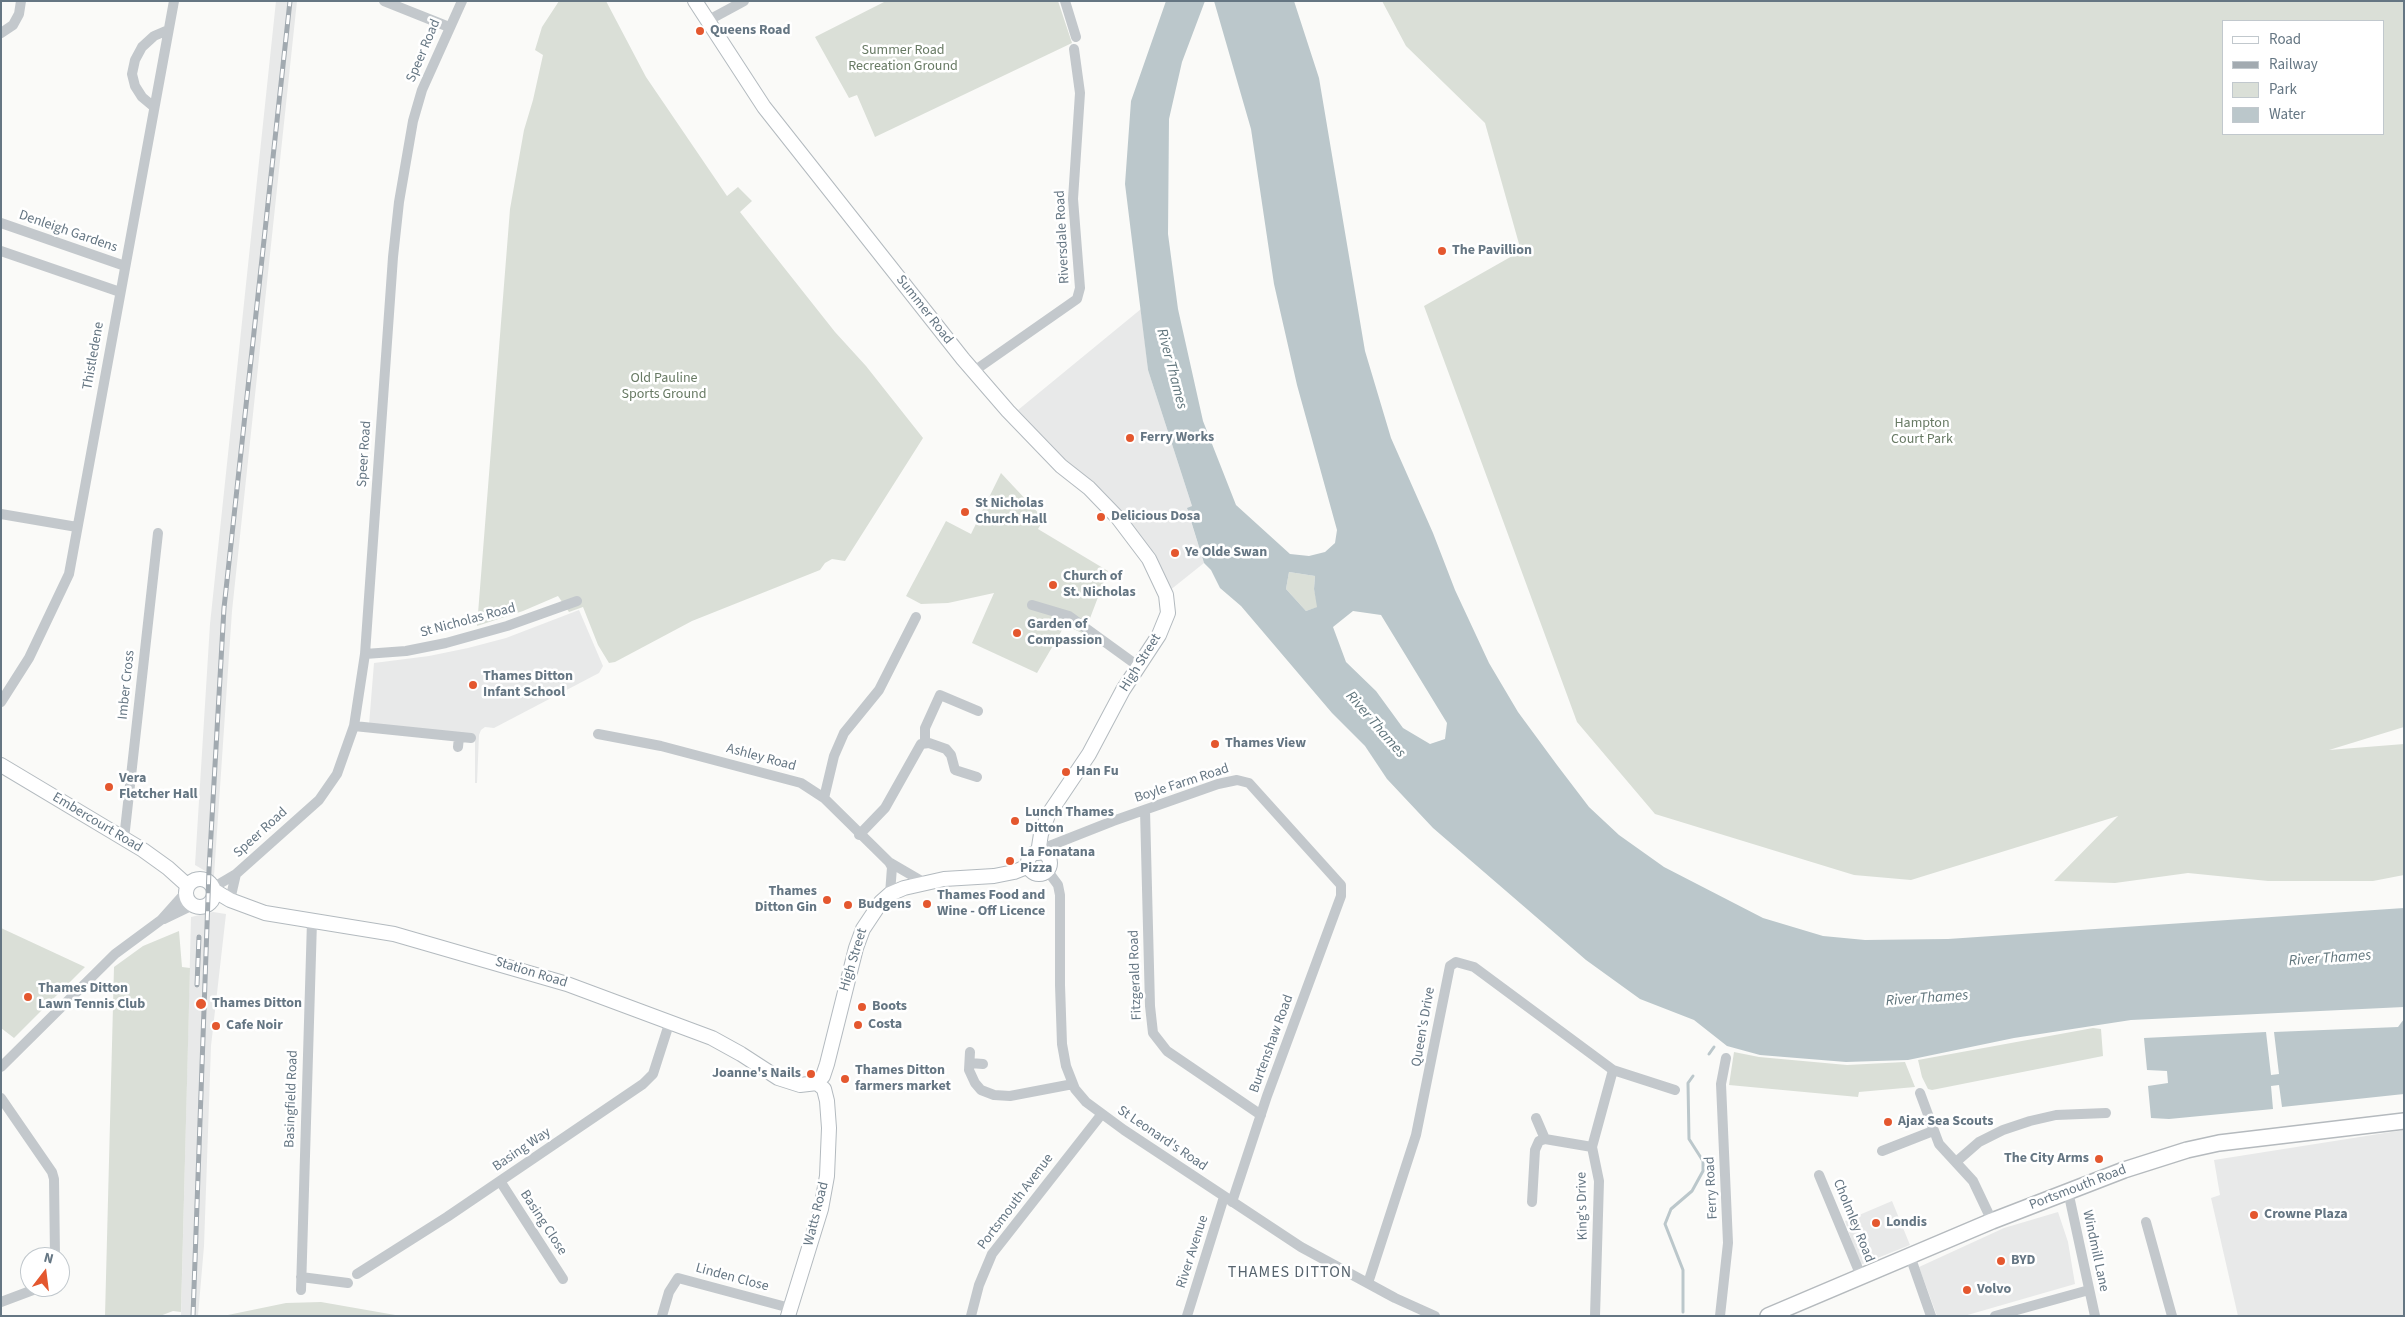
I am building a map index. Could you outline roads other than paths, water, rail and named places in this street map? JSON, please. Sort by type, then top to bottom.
[{"type":"main road","name":"Portsmouth Road","points":[[1768,1316],[1992,1221],[2134,1166],[2195,1148],[2278,1135],[2404,1121]]},
{"type":"street","points":[[1,33],[13,24],[19,14],[21,1]]},
{"type":"street","name":"Thistledene","points":[[1,702],[29,658],[69,574],[174,1]]},
{"type":"street","points":[[384,1],[449,27]]},
{"type":"street","name":"Speer Road","points":[[213,893],[319,800],[337,774],[354,726],[365,654],[393,257],[399,202],[413,121],[422,90],[462,1]]},
{"type":"street","name":"Summer Road","points":[[695,1],[764,107],[974,371],[1008,411],[1061,466],[1089,488],[1118,518],[1149,559],[1168,604]]},
{"type":"street","points":[[707,21],[744,1]]},
{"type":"street","points":[[1065,1],[1076,37]]},
{"type":"street","points":[[154,107],[142,97],[135,86],[132,74],[142,47],[154,36],[168,30]]},
{"type":"street","name":"Riversdale Road","points":[[974,371],[1077,299],[1080,288],[1073,199],[1080,93],[1074,49]]},
{"type":"street","name":"Denleigh Gardens","points":[[2,227],[125,266]]},
{"type":"street","points":[[1,251],[120,292]]},
{"type":"street","points":[[1,514],[77,527]]},
{"type":"street","name":"Imber Cross","points":[[124,839],[158,534]]},
{"type":"street","name":"St Nicholas Road","points":[[365,654],[406,650],[446,643],[507,626],[577,602]]},
{"type":"street","name":"High Street","points":[[1041,853],[1041,834],[1048,815],[1088,754],[1138,666],[1159,635],[1168,613],[1168,604]]},
{"type":"street","points":[[1032,605],[1069,616],[1138,666]]},
{"type":"street","points":[[824,798],[834,756],[844,733],[879,690],[916,617]]},
{"type":"street","points":[[859,835],[885,808],[915,752],[924,743],[925,728],[940,695],[978,712]]},
{"type":"street","points":[[354,726],[459,742],[471,738]]},
{"type":"street","name":"Ashley Road","points":[[598,734],[661,746],[801,783],[824,798],[859,835],[889,862],[925,883]]},
{"type":"street","points":[[924,743],[946,749],[951,756],[955,770],[977,777]]},
{"type":"street","name":"Embercourt Road","points":[[1,766],[124,839],[168,868],[187,889]]},
{"type":"street","name":"Boyle Farm Road","points":[[1041,853],[1047,847],[1054,844],[1218,784],[1237,780],[1245,781],[1259,793],[1337,880],[1342,889],[1341,896]]},
{"type":"street","name":"Fitzgerald Road","points":[[1145,810],[1150,1006],[1153,1032],[1167,1051],[1261,1115]]},
{"type":"street","points":[[1041,853],[1050,863],[1047,870],[1038,874],[1032,872],[1029,866],[1030,857],[1041,853]]},
{"type":"street","points":[[889,862],[892,867],[890,894]]},
{"type":"street","name":"High Street","points":[[817,1083],[825,1070],[862,929],[873,910],[890,894],[904,888],[970,876],[994,876],[1014,872],[1029,866]]},
{"type":"street","name":"St Leonard's Road","points":[[1047,870],[1058,885],[1060,895],[1062,1044],[1066,1066],[1073,1084],[1086,1102],[1101,1115],[1302,1247],[1368,1283],[1435,1316]]},
{"type":"street","name":"Speer Road","points":[[230,900],[236,874]]},
{"type":"street","points":[[161,920],[195,879],[202,878],[210,881],[213,893],[201,907],[193,905],[188,899],[187,889]]},
{"type":"street","name":"Station Road","points":[[213,893],[265,913],[372,930],[422,941],[567,984],[670,1021],[727,1046],[778,1078],[800,1085],[817,1083]]},
{"type":"street","name":"Burtenshaw Road","points":[[1228,1200],[1341,896]]},
{"type":"street","points":[[1,1067],[115,954],[161,920],[193,905]]},
{"type":"street","name":"Basingfield Road","points":[[301,1290],[312,921]]},
{"type":"street","name":"Queen's Drive","points":[[1368,1283],[1419,1125],[1450,966],[1456,962],[1474,967],[1613,1070],[1676,1090]]},
{"type":"street","name":"Basing Way","points":[[357,1274],[500,1181],[649,1080],[670,1021]]},
{"type":"street","points":[[983,1064],[970,1058],[970,1070],[975,1083],[981,1090],[994,1095],[1010,1096],[1073,1084]]},
{"type":"street","name":"Ferry Road","points":[[1720,1316],[1728,1243],[1721,1084],[1726,1058]]},
{"type":"street","name":"King's Drive","points":[[1595,1316],[1599,1181],[1592,1147],[1613,1070]]},
{"type":"street","name":"Watts Road","points":[[789,1312],[821,1209],[827,1176],[829,1128],[827,1101],[824,1090],[817,1083]]},
{"type":"street","points":[[1920,1093],[1939,1144],[1973,1181],[1992,1221]]},
{"type":"street","points":[[1,1098],[52,1172],[54,1179],[55,1247]]},
{"type":"street","points":[[1956,1162],[1979,1142],[2003,1130],[2030,1121],[2056,1115],[2106,1113]]},
{"type":"street","name":"Portsmouth Avenue","points":[[971,1316],[979,1285],[992,1254],[1101,1115]]},
{"type":"street","points":[[1536,1118],[1544,1139]]},
{"type":"street","points":[[1882,1152],[1934,1131]]},
{"type":"street","points":[[1532,1202],[1535,1150],[1539,1141],[1544,1139],[1592,1147]]},
{"type":"street","name":"Cholmley Road","points":[[1819,1175],[1861,1276]]},
{"type":"street","name":"Basing Close","points":[[500,1181],[563,1279]]},
{"type":"street","name":"Windmill Lane","points":[[2068,1191],[2095,1316]]},
{"type":"street","name":"River Avenue","points":[[1187,1316],[1228,1200]]},
{"type":"street","points":[[2146,1222],[2171,1316]]},
{"type":"street","points":[[1910,1256],[1932,1316]]},
{"type":"street","points":[[301,1277],[348,1283]]},
{"type":"street","name":"Linden Close","points":[[662,1316],[669,1292],[678,1278],[789,1312]]},
{"type":"street","points":[[1995,1316],[2089,1290]]},
{"type":"street","points":[[1,1302],[20,1295]]},
{"type":"water","name":"River Thames","points":[[1166,1],[1205,1],[1182,62],[1169,119],[1168,234],[1178,309],[1203,421],[1236,505],[1290,554],[1309,556],[1325,552],[1335,543],[1337,530],[1297,385],[1274,284],[1251,129],[1214,1],[1294,1],[1319,78],[1365,351],[1391,438],[1433,533],[1455,590],[1489,663],[1518,712],[1557,765],[1589,807],[1619,835],[1664,867],[1763,918],[1823,936],[1865,940],[1948,939],[2404,908],[2404,1007],[2131,1020],[2014,1038],[1908,1060],[1846,1062],[1760,1055],[1727,1046],[1694,1020],[1640,999],[1586,960],[1433,828],[1387,779],[1365,746],[1332,713],[1241,606],[1220,588],[1211,570],[1204,563],[1187,508],[1192,506],[1148,370],[1125,184],[1131,101]],"holes":[[[1289,572],[1315,576],[1314,589],[1317,607],[1306,611],[1286,589]],[[1353,611],[1381,615],[1447,723],[1445,739],[1430,744],[1403,728],[1376,691],[1346,662],[1333,627]]]},
{"type":"water","points":[[2404,1019],[2404,1094],[2282,1107],[2279,1085],[2271,1086],[2273,1109],[2169,1119],[2151,1118],[2148,1086],[2168,1083],[2167,1071],[2147,1070],[2144,1038],[2266,1032],[2271,1075],[2279,1074],[2274,1032],[2398,1027]]},
{"type":"waterway","points":[[1709,1054],[1714,1047]]},
{"type":"waterway","points":[[1683,1312],[1683,1270],[1665,1224],[1671,1209],[1692,1191],[1703,1171],[1703,1161],[1689,1139],[1688,1083],[1693,1076]]},
{"type":"railway","points":[[193,1316],[209,870],[224,608],[290,1]]},
{"type":"railway","points":[[197,985],[199,937]]},
{"type":"place","name":"Queens Road","points":[[700,31]]},
{"type":"place","name":"The Pavillion","points":[[1442,251]]},
{"type":"place","name":"Ferry Works","points":[[1130,438]]},
{"type":"place","name":"St Nicholas Church Hall","points":[[965,512]]},
{"type":"place","name":"Delicious Dosa","points":[[1101,517]]},
{"type":"place","name":"Ye Olde Swan","points":[[1175,553]]},
{"type":"place","name":"Church of St. Nicholas","points":[[1053,585]]},
{"type":"place","name":"Garden of Compassion","points":[[1017,633]]},
{"type":"place","name":"Thames Ditton Infant School","points":[[473,685]]},
{"type":"place","name":"Thames View","points":[[1215,744]]},
{"type":"place","name":"Han Fu","points":[[1066,772]]},
{"type":"place","name":"Vera Fletcher Hall","points":[[109,787]]},
{"type":"place","name":"Lunch Thames Ditton","points":[[1015,821]]},
{"type":"place","name":"La Fonatana Pizza","points":[[1010,861]]},
{"type":"place","name":"Thames Ditton Gin","points":[[827,900]]},
{"type":"place","name":"Thames Food and Wine - Off Licence","points":[[927,904]]},
{"type":"place","name":"Budgens","points":[[848,905]]},
{"type":"place","name":"Thames Ditton Lawn Tennis Club","points":[[28,997]]},
{"type":"place","name":"Thames Ditton","points":[[201,1004]]},
{"type":"place","name":"Boots","points":[[862,1007]]},
{"type":"place","name":"Costa","points":[[858,1025]]},
{"type":"place","name":"Cafe Noir","points":[[216,1026]]},
{"type":"place","name":"Joanne's Nails","points":[[811,1074]]},
{"type":"place","name":"Thames Ditton farmers market","points":[[845,1079]]},
{"type":"place","name":"Ajax Sea Scouts","points":[[1888,1122]]},
{"type":"place","name":"The City Arms","points":[[2099,1159]]},
{"type":"place","name":"Crowne Plaza","points":[[2254,1215]]},
{"type":"place","name":"Londis","points":[[1876,1223]]},
{"type":"place","name":"BYD","points":[[2001,1261]]},
{"type":"place","name":"Volvo","points":[[1967,1290]]},
{"type":"district","name":"THAMES DITTON","points":[[1290,1273]]},
{"type":"park label","name":"Summer Road Recreation Ground","points":[[903,59]]},
{"type":"park label","name":"Old Pauline Sports Ground","points":[[664,388]]},
{"type":"park label","name":"Hampton Court Park","points":[[1922,432]]}]
